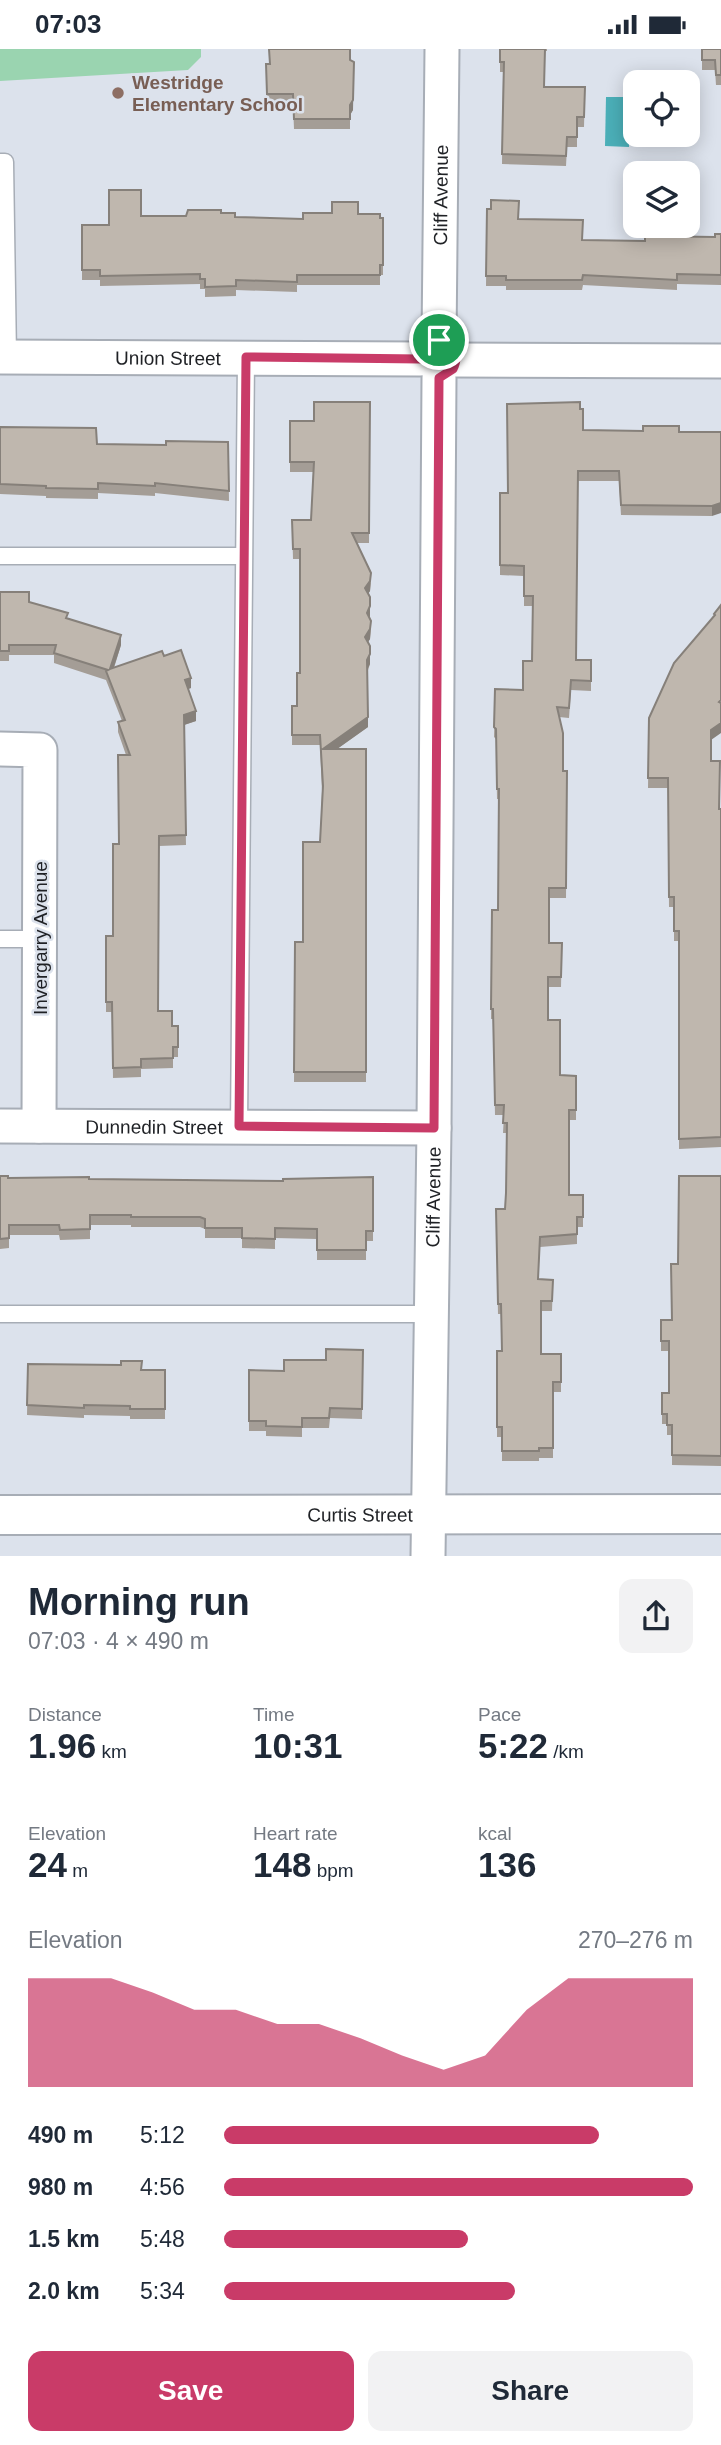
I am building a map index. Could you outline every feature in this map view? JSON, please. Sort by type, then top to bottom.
[{"type":"street","name":"Cliff Avenue","points":[[428,1556],[442,49]]},
{"type":"street","name":"Union Street","points":[[4,356],[721,361]]},
{"type":"street","name":"Invergarry Avenue","points":[[0,749],[40,750],[39,1126]]},
{"type":"street","name":"Dunnedin Street","points":[[0,1126],[434,1128]]},
{"type":"street","name":"Curtis Street","points":[[0,1515],[721,1514]]},
{"type":"lane","points":[[0,162],[5,162],[4,356]]},
{"type":"lane","points":[[239,1126],[246,357]]},
{"type":"lane","points":[[0,557],[243,556]]},
{"type":"lane","points":[[0,939],[39,939]]},
{"type":"lane","points":[[0,1314],[431,1314]]},
{"type":"green space","points":[[0,49],[201,49],[201,57],[188,70],[0,81]]},
{"type":"water","points":[[606,97],[623,97],[623,147],[605,146]]},
{"type":"building","points":[[269,49],[350,49],[350,60],[354,62],[350,119],[294,119],[293,94],[267,94],[266,64],[270,64]]},
{"type":"building","points":[[500,49],[545,49],[544,87],[585,87],[584,117],[577,117],[577,137],[567,137],[566,156],[502,154],[504,62],[500,62]]},
{"type":"building","points":[[702,49],[721,49],[721,75],[716,75],[715,60],[702,60]]},
{"type":"building","points":[[109,190],[141,190],[141,216],[186,216],[188,210],[221,210],[221,213],[235,213],[235,217],[303,219],[303,213],[332,213],[332,202],[358,202],[358,214],[380,214],[380,218],[383,218],[383,265],[380,265],[380,275],[297,275],[297,282],[236,280],[236,286],[205,287],[205,279],[200,279],[200,274],[100,276],[100,270],[82,270],[82,225],[109,225]]},
{"type":"building","points":[[491,200],[519,201],[518,219],[583,220],[582,240],[645,241],[645,238],[700,238],[721,234],[721,275],[677,274],[677,280],[583,275],[582,280],[506,280],[506,276],[486,276],[487,209],[491,209]]},
{"type":"building","points":[[314,402],[370,402],[369,533],[352,533],[371,573],[365,588],[370,597],[367,613],[371,621],[365,637],[370,646],[367,660],[368,717],[323,749],[366,749],[366,1072],[294,1072],[295,942],[303,942],[303,842],[320,842],[323,786],[320,735],[292,735],[292,706],[297,706],[297,673],[300,673],[300,549],[293,549],[292,520],[311,520],[314,462],[290,462],[290,421],[314,421]]},
{"type":"building","points":[[580,402],[580,409],[583,409],[583,430],[643,431],[643,426],[679,426],[679,432],[721,432],[721,503],[712,506],[621,505],[619,471],[578,471],[576,660],[591,660],[591,681],[571,680],[569,708],[557,707],[563,733],[563,771],[567,771],[566,888],[549,888],[549,943],[562,943],[561,977],[548,977],[548,1020],[560,1020],[560,1075],[576,1076],[576,1110],[569,1110],[569,1195],[583,1195],[583,1217],[577,1217],[577,1234],[540,1237],[538,1279],[553,1280],[552,1301],[541,1301],[541,1354],[561,1354],[561,1382],[553,1382],[553,1448],[539,1448],[539,1451],[502,1451],[502,1427],[497,1427],[497,1351],[502,1351],[496,1209],[505,1209],[507,1123],[503,1123],[504,1105],[495,1105],[491,1009],[492,910],[498,910],[499,789],[494,727],[495,689],[523,690],[523,661],[532,661],[533,596],[524,596],[524,566],[500,565],[500,493],[508,493],[507,404]]},
{"type":"building","points":[[0,427],[96,428],[97,444],[228,442],[229,491],[155,483],[155,486],[98,483],[98,489],[0,484]]},
{"type":"building","points":[[0,592],[29,592],[29,602],[68,613],[66,618],[121,635],[110,669],[162,651],[164,656],[181,650],[191,678],[185,680],[196,711],[184,715],[186,835],[159,836],[158,1011],[172,1011],[172,1026],[178,1026],[178,1047],[173,1047],[173,1058],[141,1059],[141,1067],[113,1068],[112,1002],[106,1002],[106,936],[113,936],[113,844],[119,844],[118,755],[130,755],[118,722],[125,720],[106,671],[108,670],[54,653],[56,645],[9,645],[9,651],[0,651]]},
{"type":"building","points":[[721,605],[721,723],[711,730],[711,761],[720,761],[721,1137],[679,1139],[679,931],[674,931],[674,897],[669,897],[668,778],[648,778],[649,718],[674,663]]},
{"type":"building","points":[[0,1176],[283,1181],[373,1177],[373,1231],[366,1231],[366,1250],[317,1250],[317,1229],[275,1228],[275,1239],[242,1238],[242,1228],[205,1228],[205,1219],[200,1217],[90,1215],[90,1229],[60,1230],[59,1225],[9,1225],[9,1238],[0,1239]]},
{"type":"building","points":[[679,1176],[721,1176],[721,1456],[672,1455],[672,1425],[667,1425],[667,1414],[662,1414],[662,1393],[669,1393],[669,1341],[661,1341],[661,1320],[672,1320],[671,1264],[678,1264]]},
{"type":"building","points":[[326,1349],[363,1350],[362,1409],[330,1408],[329,1418],[302,1418],[302,1427],[266,1426],[266,1421],[249,1421],[249,1370],[284,1371],[284,1360],[326,1360]]},
{"type":"building","points":[[121,1361],[142,1361],[141,1370],[165,1370],[165,1409],[27,1405],[28,1364],[121,1365]]},
{"type":"place","name":"Westridge Elementary School","points":[[118,93]]},
{"type":"route","points":[[439,340],[449,344],[456,354],[456,360],[453,369],[439,378],[434,1128],[239,1126],[246,357],[420,359],[420,353],[427,344],[439,340]]}]
